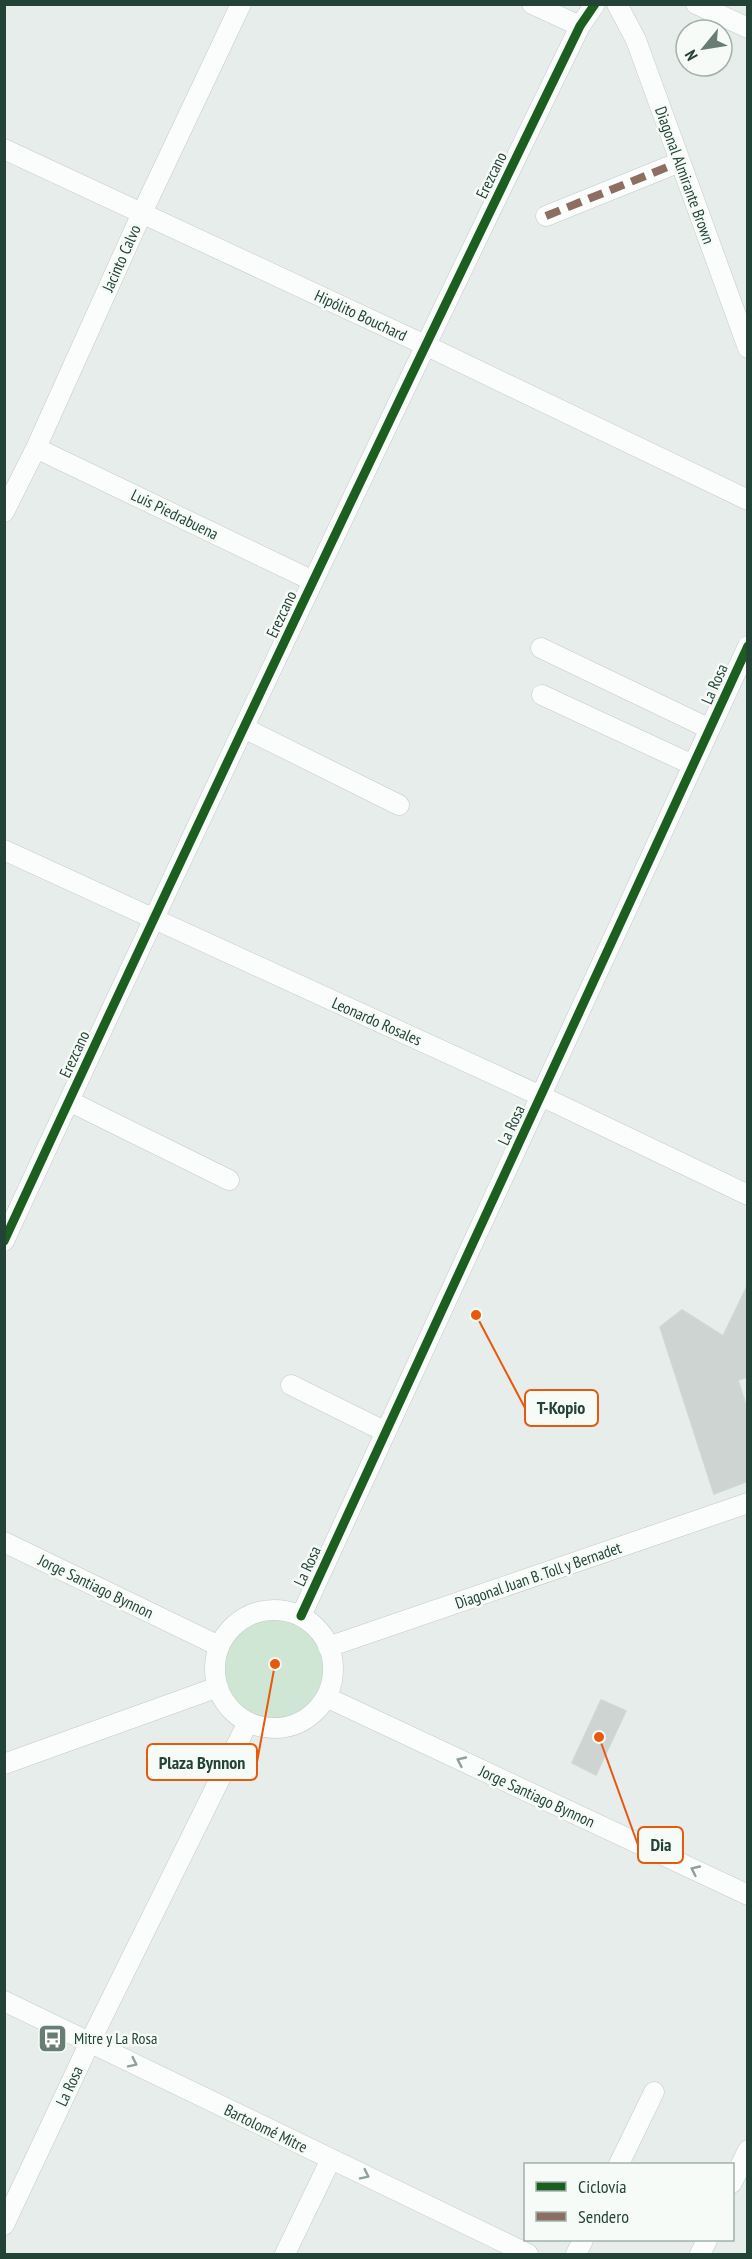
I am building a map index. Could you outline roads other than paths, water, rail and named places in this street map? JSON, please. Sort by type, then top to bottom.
[{"type":"street","name":"Jacinto Calvo","points":[[4,512],[36,448],[142,213],[241,4]]},
{"type":"street","points":[[532,4],[580,26]]},
{"type":"street","name":"Erezcano","points":[[4,1241],[153,919],[425,345],[580,26],[595,4]]},
{"type":"street","name":"Diagonal Almirante Brown","points":[[617,4],[636,40],[747,348]]},
{"type":"street","points":[[696,4],[747,28]]},
{"type":"street","name":"Hipólito Bouchard","points":[[4,149],[425,345],[747,500]]},
{"type":"street","points":[[546,216],[680,162]]},
{"type":"street","name":"Luis Piedrabuena","points":[[36,448],[314,581]]},
{"type":"street","name":"La Rosa","points":[[301,1616],[711,729],[747,646]]},
{"type":"street","points":[[541,648],[711,729]]},
{"type":"street","points":[[542,696],[693,765]]},
{"type":"street","points":[[244,728],[399,806]]},
{"type":"street","name":"Leonardo Rosales","points":[[4,850],[541,1096],[747,1195]]},
{"type":"street","points":[[69,1101],[229,1180]]},
{"type":"street","points":[[291,1385],[386,1432]]},
{"type":"street","name":"Diagonal Juan B. Toll y Bernadet","points":[[328,1647],[747,1503]]},
{"type":"street","name":"Jorge Santiago Bynnon","points":[[4,1542],[219,1647]]},
{"type":"street","points":[[282,1610],[301,1616],[316,1627],[328,1647],[332,1660],[332,1679],[326,1697],[315,1711],[300,1722],[283,1727],[265,1727],[248,1722],[235,1713],[225,1701],[218,1687],[215,1673],[219,1647],[229,1630],[244,1617],[263,1611],[282,1610]]},
{"type":"street","points":[[4,1764],[218,1687]]},
{"type":"street","name":"Jorge Santiago Bynnon","points":[[326,1697],[747,1895]]},
{"type":"street","name":"La Rosa","points":[[4,2226],[90,2042],[248,1722]]},
{"type":"street","name":"Bartolomé Mitre","points":[[4,2001],[528,2254]]},
{"type":"street","points":[[619,2163],[654,2092]]},
{"type":"street","points":[[734,2179],[747,2150]]},
{"type":"street","points":[[285,2254],[331,2159]]},
{"type":"place","name":"T-Kopio","points":[[476,1315]]},
{"type":"place","name":"Plaza Bynnon","points":[[275,1664]]},
{"type":"place","name":"Dia","points":[[599,1737]]},
{"type":"place","name":"Mitre y La Rosa","points":[[53,2038]]}]
